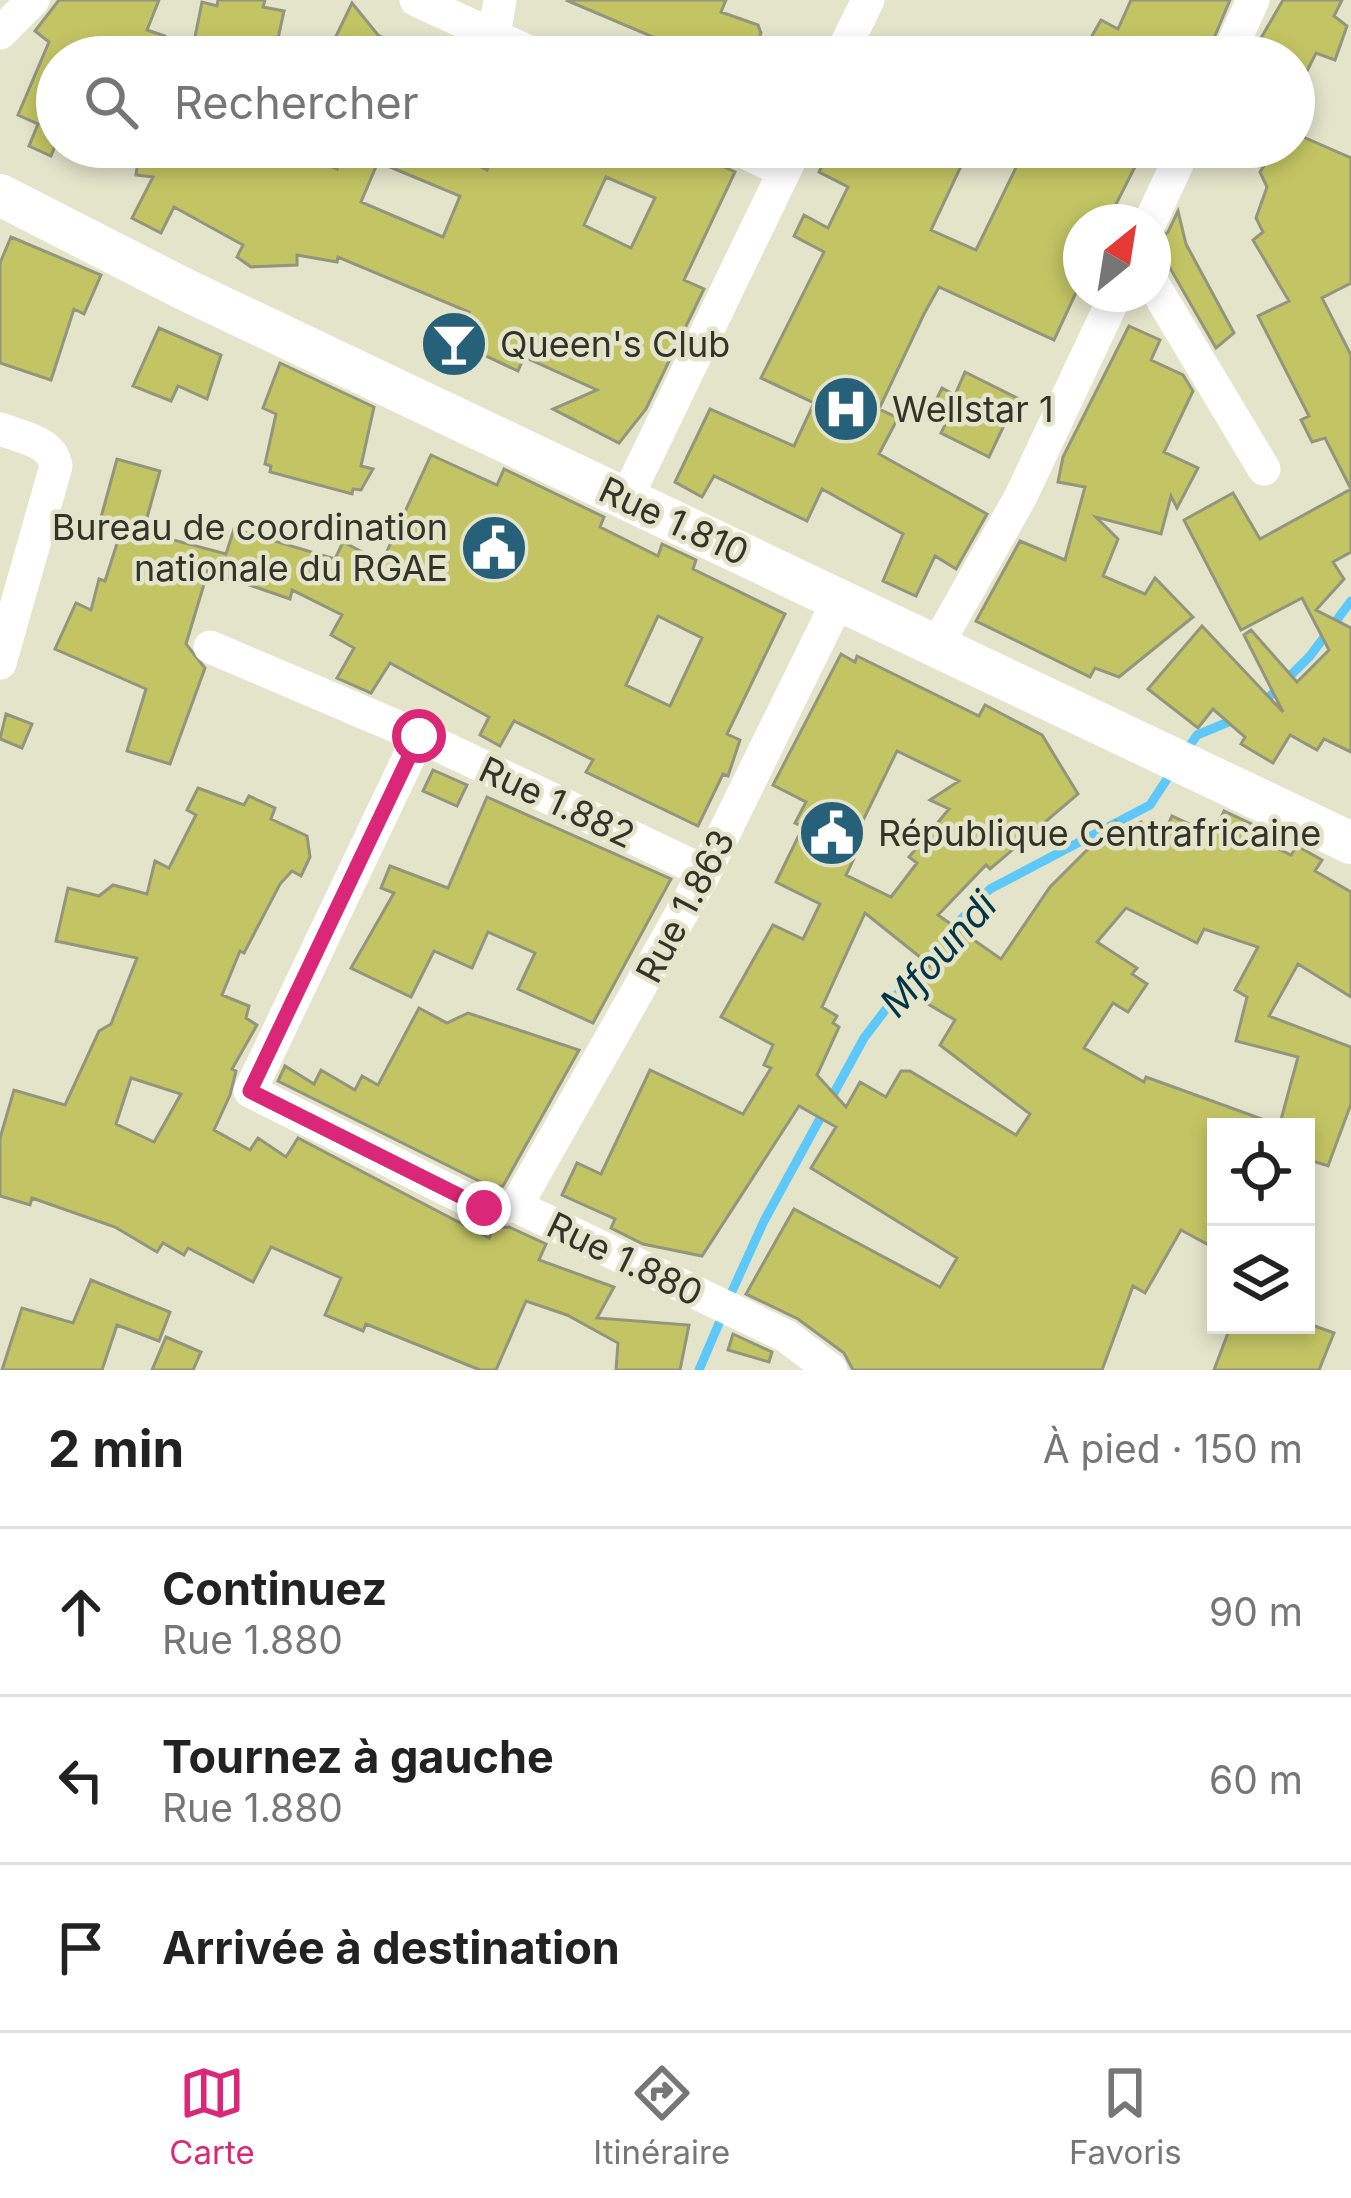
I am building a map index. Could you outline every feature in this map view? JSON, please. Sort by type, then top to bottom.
[{"type":"street","points":[[0,33],[33,0]]},
{"type":"street","points":[[416,0],[494,35],[500,0]]},
{"type":"street","points":[[850,36],[868,0]]},
{"type":"street","points":[[1237,36],[1253,0]]},
{"type":"street","points":[[626,499],[786,168]]},
{"type":"street","points":[[1158,204],[1174,168]]},
{"type":"street","name":"Rue 1.810","points":[[0,195],[184,289],[1351,843]]},
{"type":"street","points":[[936,647],[1021,496],[1108,312]]},
{"type":"street","points":[[1170,312],[1264,469]]},
{"type":"street","points":[[0,429],[44,446],[56,466],[0,663]]},
{"type":"street","name":"Rue 1.863","points":[[516,1206],[705,872],[838,598]]},
{"type":"street","name":"Rue 1.882","points":[[210,647],[419,736],[705,872]]},
{"type":"street","name":"Rue 1.880","points":[[419,736],[250,1091],[484,1208],[516,1206],[786,1336],[831,1370]]},
{"type":"building","points":[[59,0],[159,0],[147,30],[165,36],[41,36],[35,31]]},
{"type":"building","points":[[218,0],[265,0],[263,7],[284,11],[279,36],[195,36],[202,2],[217,6]]},
{"type":"building","points":[[566,0],[726,0],[721,12],[758,25],[761,33],[760,36],[651,36]]},
{"type":"building","points":[[1131,0],[1230,0],[1215,36],[1092,36],[1101,20],[1118,29]]},
{"type":"building","points":[[1283,0],[1342,0],[1334,16],[1347,26],[1335,60],[1315,55],[1315,36],[1262,36]]},
{"type":"building","points":[[352,3],[380,36],[336,36]]},
{"type":"building","points":[[36,73],[36,123],[18,115]]},
{"type":"building","points":[[1315,142],[1351,158],[1351,283],[1322,298],[1351,355],[1351,489],[1325,438],[1312,442],[1301,420],[1309,416],[1258,316],[1289,301],[1253,240],[1263,232],[1256,218],[1267,187],[1263,168],[1315,168]]},
{"type":"building","points":[[137,168],[375,168],[361,202],[443,237],[460,196],[392,168],[726,168],[735,172],[684,280],[704,289],[646,409],[619,443],[553,409],[597,390],[524,357],[518,371],[456,342],[469,312],[338,257],[337,262],[297,255],[297,265],[251,267],[237,257],[243,245],[174,207],[161,233],[132,218],[153,177],[136,175]],"holes":[[[606,177],[655,198],[631,248],[584,225]]]},
{"type":"building","points":[[821,168],[960,168],[931,230],[976,250],[1016,168],[1134,168],[1116,204],[1063,204],[1063,312],[1067,312],[1054,340],[939,287],[924,314],[879,409],[898,418],[879,454],[987,514],[956,569],[935,556],[916,596],[883,581],[903,534],[822,489],[807,521],[714,476],[702,497],[675,482],[710,409],[794,446],[814,403],[761,378],[824,252],[794,236],[804,215],[828,228],[848,187],[819,172]]},
{"type":"building","points":[[1178,211],[1186,244],[1234,333],[1216,348],[1171,270],[1171,226]]},
{"type":"building","points":[[11,237],[101,275],[84,314],[74,309],[51,380],[0,363],[0,263]]},
{"type":"building","points":[[1129,326],[1160,340],[1151,360],[1183,375],[1193,391],[1164,452],[1198,468],[1177,508],[1171,496],[1161,534],[1096,517],[1118,539],[1103,576],[1145,594],[1155,578],[1193,617],[1119,677],[1095,668],[1090,677],[976,621],[1020,541],[1065,560],[1085,487],[1058,482],[1063,457]]},
{"type":"building","points":[[159,328],[221,355],[207,399],[178,386],[171,401],[133,386]]},
{"type":"building","points":[[280,363],[374,407],[361,466],[373,469],[361,490],[353,489],[352,494],[270,472],[271,466],[265,464],[276,414],[263,408]]},
{"type":"building","points":[[965,372],[1017,398],[989,457],[941,433],[946,423],[929,414],[942,388],[955,395]]},
{"type":"building","points":[[431,455],[497,485],[504,469],[604,517],[600,527],[658,556],[662,544],[696,560],[693,569],[785,614],[727,734],[740,740],[728,776],[723,774],[698,826],[586,772],[593,760],[514,721],[500,746],[480,735],[489,717],[390,663],[371,693],[337,678],[354,648],[331,635],[342,615],[292,590],[290,599],[208,571],[186,644],[205,668],[170,764],[127,751],[146,689],[55,649],[76,603],[91,610],[99,579],[105,581],[122,528],[100,521],[117,459],[160,471],[143,532],[226,554],[234,529],[335,559],[343,542],[382,562]],"holes":[[[658,616],[702,638],[670,706],[626,685]]]},
{"type":"building","points":[[1351,489],[1351,552],[1333,562],[1344,579],[1316,610],[1351,628],[1351,752],[1324,739],[1317,750],[1290,735],[1273,763],[1241,744],[1245,737],[1213,709],[1198,728],[1148,689],[1202,626],[1283,712],[1244,635],[1251,630],[1297,682],[1329,650],[1302,598],[1241,630],[1184,520],[1233,493],[1260,539]]},
{"type":"building","points":[[841,654],[855,662],[857,656],[979,716],[985,705],[1042,735],[1078,794],[990,869],[986,865],[938,915],[1001,959],[1050,887],[1116,821],[1124,832],[1141,822],[1159,844],[1172,816],[1213,835],[1224,811],[1258,827],[1254,837],[1291,855],[1297,846],[1322,860],[1315,871],[1351,892],[1351,997],[1298,964],[1269,1016],[1351,1047],[1351,1104],[1328,1166],[1315,1162],[1315,1118],[1281,1118],[1298,1057],[1236,1041],[1247,997],[1235,990],[1258,947],[1204,929],[1197,943],[1126,908],[1097,942],[1137,968],[1132,974],[1147,984],[1128,1012],[1113,1003],[1084,1048],[1144,1082],[1146,1077],[1259,1118],[1207,1118],[1207,1244],[1181,1230],[1145,1293],[1133,1286],[1102,1370],[853,1370],[844,1353],[798,1319],[746,1294],[794,1209],[940,1287],[957,1258],[811,1168],[836,1127],[799,1106],[702,1256],[643,1244],[611,1228],[615,1219],[562,1195],[577,1163],[601,1174],[650,1070],[743,1114],[771,1068],[764,1065],[773,1045],[721,1017],[773,925],[803,939],[820,904],[776,882],[803,827],[795,823],[806,802],[773,785]],"holes":[[[897,751],[959,781],[930,800],[949,809],[909,857],[917,863],[891,897],[846,875],[860,846],[846,855]],[[865,913],[930,965],[911,994],[955,1020],[940,1045],[1030,1114],[1016,1135],[910,1071],[901,1071],[886,1097],[860,1082],[846,1107],[817,1075],[839,1027],[833,1023],[837,1016],[822,1007]]]},
{"type":"building","points":[[6,714],[32,724],[22,748],[0,739]]},
{"type":"building","points":[[433,770],[467,785],[457,806],[423,791]]},
{"type":"building","points":[[198,788],[244,805],[249,796],[275,808],[271,819],[307,836],[310,857],[301,876],[292,871],[280,884],[244,953],[240,951],[222,995],[249,1006],[246,1018],[257,1025],[232,1069],[236,1071],[230,1095],[214,1130],[250,1150],[258,1138],[286,1157],[298,1138],[489,1238],[494,1228],[509,1227],[546,1244],[539,1260],[614,1287],[597,1318],[689,1325],[680,1370],[616,1370],[618,1343],[567,1315],[526,1301],[496,1370],[480,1370],[366,1324],[363,1331],[325,1315],[341,1278],[271,1247],[253,1282],[188,1248],[184,1255],[163,1243],[157,1252],[115,1227],[32,1198],[30,1205],[0,1196],[0,1138],[14,1090],[65,1105],[99,1031],[111,1024],[137,958],[56,941],[68,888],[99,896],[113,885],[147,894],[155,861],[169,868],[196,815],[187,810]],"holes":[[[131,1078],[181,1094],[154,1142],[116,1124]]]},
{"type":"building","points":[[487,797],[671,879],[593,1023],[518,989],[535,953],[488,932],[472,968],[434,951],[411,997],[351,968],[394,893],[381,888],[390,866],[448,888]]},
{"type":"building","points":[[419,1008],[447,1023],[468,1013],[579,1050],[503,1186],[491,1187],[278,1081],[285,1066],[314,1084],[321,1070],[355,1090],[362,1076],[378,1085]]},
{"type":"building","points":[[91,1280],[170,1312],[159,1341],[117,1325],[102,1370],[2,1370],[22,1308],[73,1323]]},
{"type":"building","points":[[1315,1326],[1334,1333],[1319,1370],[1214,1370],[1228,1334],[1315,1334]]},
{"type":"building","points":[[733,1334],[772,1352],[769,1362],[728,1350]]},
{"type":"building","points":[[166,1337],[201,1352],[193,1370],[152,1370]]},
{"type":"waterway","name":"Mfoundi","points":[[1263,703],[1310,656],[1351,601]]},
{"type":"waterway","name":"Mfoundi","points":[[1184,754],[1197,735],[1238,718]]},
{"type":"waterway","name":"Mfoundi","points":[[946,935],[990,889],[1150,805],[1171,773]]},
{"type":"waterway","name":"Mfoundi","points":[[729,1298],[764,1221],[864,1038],[930,951]]},
{"type":"waterway","name":"Mfoundi","points":[[699,1370],[723,1314]]},
{"type":"place","name":"Queen's Club","points":[[454,344]]},
{"type":"place","name":"Wellstar 1","points":[[846,409]]},
{"type":"place","name":"Bureau de coordination nationale du RGAE","points":[[494,548]]},
{"type":"place","name":"République Centrafricaine","points":[[832,833]]},
{"type":"route","points":[[419,736],[250,1091],[484,1208]]}]
